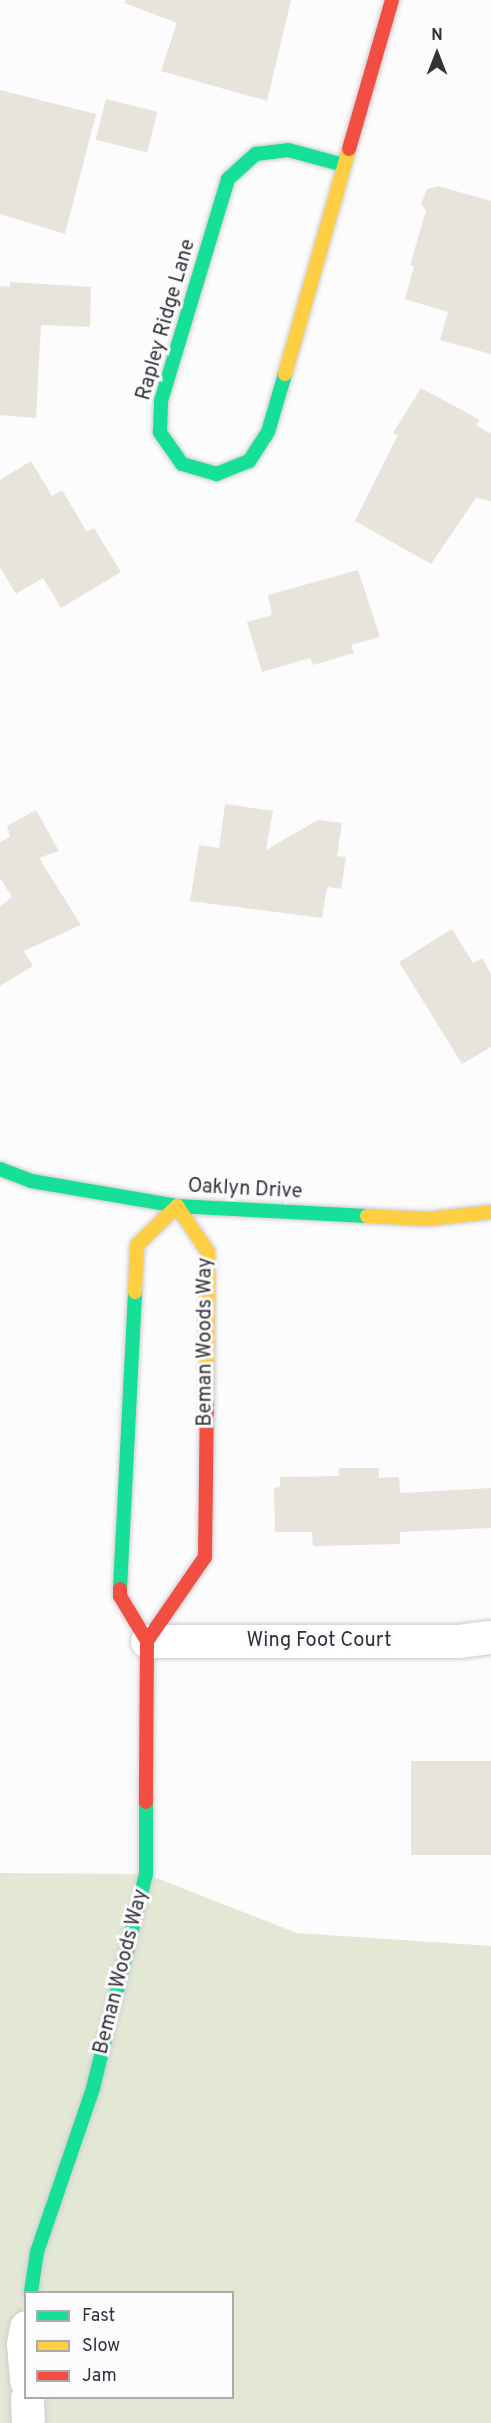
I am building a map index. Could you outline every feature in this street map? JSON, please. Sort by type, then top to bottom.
[{"type":"street","name":"Rapley Ridge Lane","points":[[344,165],[288,150],[256,154],[228,179],[161,401],[160,432],[182,464],[217,474],[249,461],[268,432],[392,0]]},
{"type":"street","name":"Oaklyn Drive","points":[[0,1169],[31,1181],[177,1206],[428,1219],[491,1212]]},
{"type":"street","points":[[147,1641],[120,1596],[137,1245],[177,1206]]},
{"type":"street","name":"Beman Woods Way","points":[[31,2291],[37,2252],[93,2088],[146,1874],[147,1641],[205,1557],[208,1252],[177,1206]]},
{"type":"street","name":"Wing Foot Court","points":[[147,1641],[458,1641],[491,1637]]},
{"type":"street","points":[[24,2339],[24,2356]]},
{"type":"street","points":[[27,2399],[28,2423]]},
{"type":"green space","points":[[0,1873],[146,1874],[297,1933],[491,1946],[491,2423],[0,2423]]},
{"type":"building","points":[[125,0],[291,0],[267,101],[161,71],[177,23],[125,3]]},
{"type":"building","points":[[0,90],[96,114],[65,234],[0,214]]},
{"type":"building","points":[[106,99],[157,112],[147,153],[96,140]]},
{"type":"building","points":[[438,186],[491,201],[491,354],[440,340],[448,312],[405,299],[414,266],[410,265],[426,211],[421,204],[427,189]]},
{"type":"building","points":[[10,282],[91,287],[90,327],[41,325],[36,418],[0,415],[0,286],[10,287]]},
{"type":"building","points":[[421,388],[480,420],[476,425],[491,434],[491,501],[476,498],[431,564],[355,521],[398,435],[393,433]]},
{"type":"building","points":[[31,461],[52,496],[62,490],[87,532],[94,528],[121,572],[61,608],[43,578],[16,594],[0,567],[0,480]]},
{"type":"building","points":[[358,570],[380,637],[351,645],[354,653],[313,665],[310,658],[262,672],[247,622],[272,615],[268,595]]},
{"type":"building","points":[[225,804],[273,811],[266,850],[318,820],[342,823],[337,856],[346,857],[341,889],[327,887],[322,918],[190,901],[199,845],[219,848]]},
{"type":"building","points":[[36,810],[59,851],[39,858],[81,925],[24,951],[33,966],[0,986],[0,906],[12,897],[0,878],[0,842],[10,837],[7,826]]},
{"type":"building","points":[[452,929],[473,963],[482,958],[491,974],[491,1047],[462,1064],[399,962]]},
{"type":"building","points":[[339,1468],[379,1468],[379,1478],[399,1477],[400,1493],[491,1488],[491,1528],[400,1532],[400,1544],[313,1546],[312,1532],[275,1532],[274,1488],[280,1487],[280,1477],[339,1476]]},
{"type":"building","points":[[411,1761],[491,1761],[491,1855],[411,1855]]},
{"type":"traffic: fast","points":[[285,374],[268,432],[249,461],[217,474],[182,464],[160,432],[161,401],[228,179],[256,154],[288,150],[344,165]]},
{"type":"traffic: fast","points":[[0,1169],[31,1181],[177,1206],[367,1216]]},
{"type":"traffic: fast","points":[[120,1589],[135,1292]]},
{"type":"traffic: fast","points":[[31,2291],[37,2252],[93,2088],[146,1874],[146,1802]]},
{"type":"traffic: slow","points":[[285,374],[349,149]]},
{"type":"traffic: slow","points":[[135,1292],[137,1245],[177,1206],[208,1252],[207,1403]]},
{"type":"traffic: slow","points":[[367,1216],[428,1219],[491,1212]]},
{"type":"traffic: jam","points":[[349,149],[392,0]]},
{"type":"traffic: jam","points":[[147,1641],[205,1557],[207,1403]]},
{"type":"traffic: jam","points":[[120,1589],[120,1596],[147,1641],[146,1802]]}]
